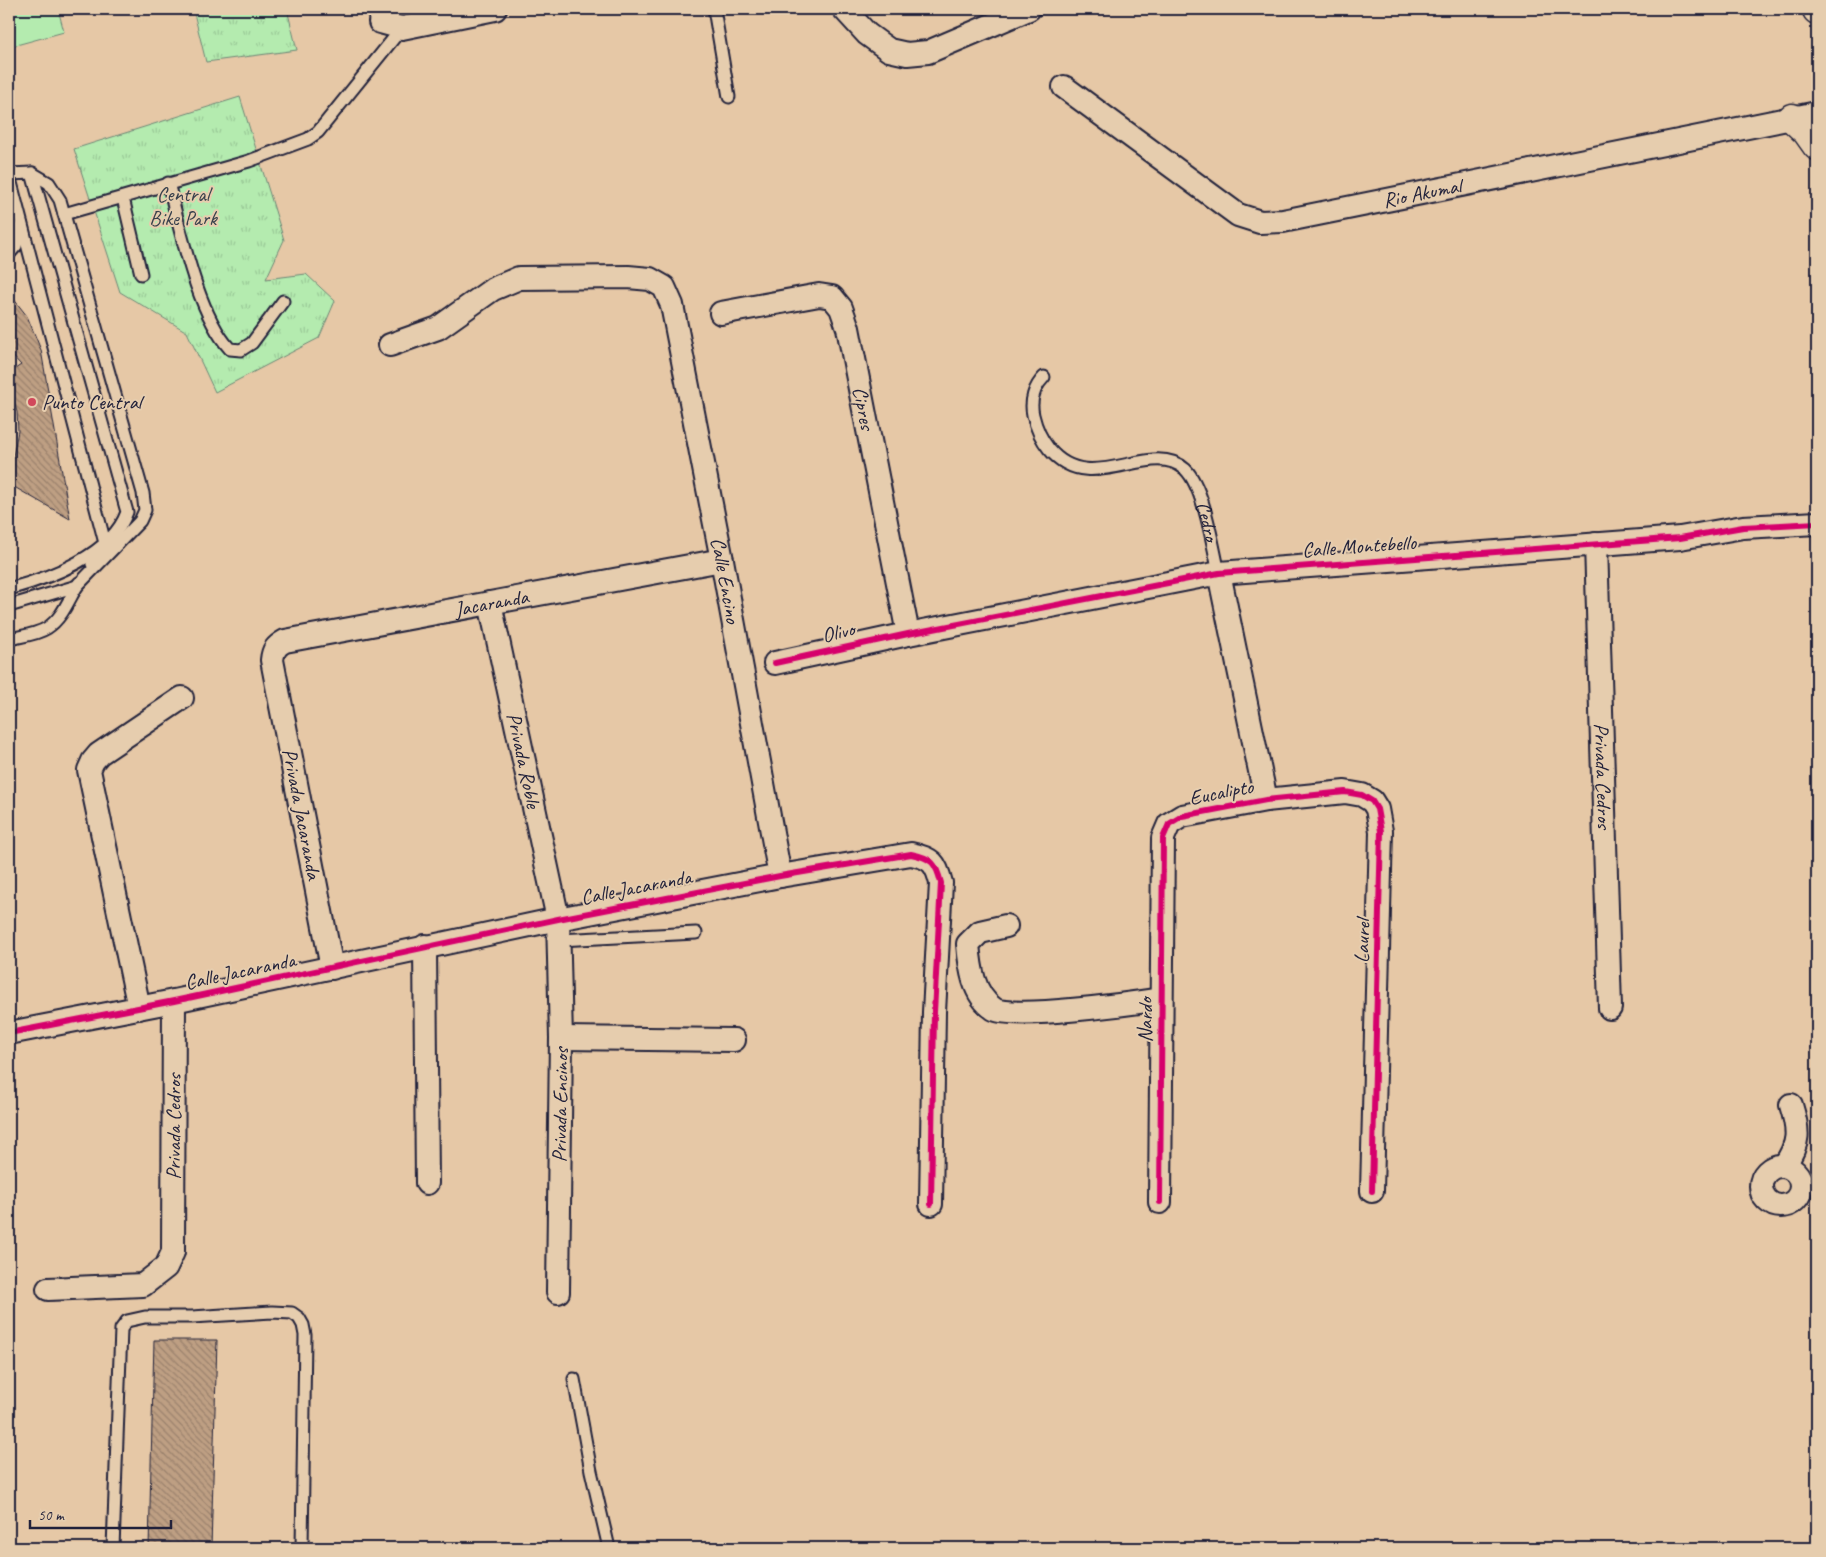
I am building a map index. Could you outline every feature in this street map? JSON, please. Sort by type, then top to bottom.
[{"type":"main road","points":[[1805,115],[1806,132],[1817,146]]},
{"type":"street","points":[[380,22],[402,28],[495,9]]},
{"type":"street","points":[[844,9],[867,34],[889,50],[907,54],[928,52],[996,15],[1029,9]]},
{"type":"street","name":"Rio Akumal","points":[[1064,87],[1238,215],[1260,222],[1293,219],[1805,115]]},
{"type":"street","name":"Calle Encino","points":[[390,345],[438,328],[493,289],[519,278],[628,277],[650,279],[664,287],[672,305],[722,560],[780,876]]},
{"type":"street","name":"Cipres","points":[[721,313],[819,295],[832,297],[841,308],[848,328],[908,634]]},
{"type":"street","name":"Calle Montebello","points":[[908,634],[1219,573],[1680,538],[1743,527],[1817,523]]},
{"type":"street","name":"Privada Cedros","points":[[1596,544],[1610,1008]]},
{"type":"street","name":"Jacaranda","points":[[272,660],[273,652],[286,641],[722,560]]},
{"type":"street","name":"Cedro","points":[[1219,573],[1266,800]]},
{"type":"street","name":"Privada Roble","points":[[490,602],[558,929]]},
{"type":"street","name":"Olivo","points":[[775,663],[908,634]]},
{"type":"street","name":"Privada Jacaranda","points":[[272,660],[332,968]]},
{"type":"street","points":[[139,1008],[89,770],[93,760],[99,754],[182,698]]},
{"type":"street","name":"Laurel","points":[[1266,800],[1345,792],[1362,795],[1372,801],[1377,809],[1381,831],[1372,1191]]},
{"type":"street","name":"Eucalipto","points":[[1163,838],[1169,824],[1182,816],[1266,800]]},
{"type":"street","name":"Nardo","points":[[1160,1202],[1163,838]]},
{"type":"street","name":"Calle Jacaranda","points":[[9,1033],[332,968],[425,946],[558,929],[780,876],[912,854],[923,856],[933,862],[938,870],[941,883],[934,1012],[931,1204]]},
{"type":"street","name":"Nardo","points":[[1006,926],[980,932],[968,944],[970,969],[980,996],[995,1010],[1027,1012],[1110,1006],[1161,999]]},
{"type":"street","name":"Privada Encinos","points":[[558,929],[561,1038],[558,1292]]},
{"type":"street","points":[[425,946],[427,1183]]},
{"type":"street","name":"Privada Cedros","points":[[48,1290],[143,1285],[166,1266],[173,1252],[174,1001]]},
{"type":"street","points":[[561,1038],[734,1040]]},
{"type":"street","points":[[1784,1166],[1796,1146],[1797,1134],[1791,1105]]},
{"type":"street","points":[[1784,1166],[1791,1168],[1800,1180],[1809,1185],[1789,1205],[1778,1206],[1768,1203],[1762,1194],[1760,1183],[1765,1173],[1773,1167],[1784,1166]]},
{"type":"lane","points":[[714,9],[729,96]]},
{"type":"lane","points":[[64,214],[249,161],[308,139],[318,132],[402,28]]},
{"type":"lane","points":[[9,589],[34,582],[69,568],[105,543],[122,526],[127,512],[32,173]]},
{"type":"lane","points":[[9,606],[77,586],[140,522],[145,510],[143,493],[60,200],[49,183],[32,173],[9,174],[105,543],[77,586],[64,610],[55,622],[46,629],[9,639]]},
{"type":"lane","points":[[168,183],[184,245],[211,322],[220,338],[230,349],[241,350],[252,343],[283,301]]},
{"type":"lane","points":[[123,198],[141,274]]},
{"type":"lane","points":[[9,254],[16,246],[21,222]]},
{"type":"lane","name":"Cedro","points":[[1044,377],[1037,384],[1033,396],[1032,412],[1036,428],[1054,455],[1066,464],[1086,470],[1105,469],[1156,460],[1170,462],[1184,468],[1192,477],[1199,493],[1219,573]]},
{"type":"lane","points":[[558,929],[696,933]]},
{"type":"lane","points":[[113,1548],[121,1328],[123,1325],[131,1319],[145,1317],[192,1317],[272,1312],[292,1314],[299,1318],[305,1335],[302,1548]]},
{"type":"lane","points":[[574,1379],[591,1471],[609,1548]]},
{"type":"green space","points":[[9,9],[58,9],[64,32],[9,47]]},
{"type":"green space","points":[[193,9],[287,9],[297,50],[206,62]]},
{"type":"green space","name":"Central Bike Park","points":[[240,97],[284,240],[266,279],[306,274],[335,301],[319,338],[215,392],[187,332],[120,292],[74,149]]},
{"type":"building","name":"Punto Central","points":[[9,293],[27,316],[41,350],[70,519],[9,484],[9,470],[18,431],[17,412],[9,383],[9,373],[21,365],[9,352]]},
{"type":"building","points":[[154,1340],[217,1340],[211,1548],[149,1548]]},
{"type":"cycle path","points":[[775,663],[908,634],[1219,573],[1680,538],[1743,527],[1817,523]]},
{"type":"cycle path","points":[[1160,1202],[1163,838],[1169,824],[1182,816],[1266,800],[1345,792],[1362,795],[1372,801],[1377,809],[1381,831],[1372,1191]]},
{"type":"cycle path","points":[[9,1033],[174,1001],[558,919],[780,876],[911,854],[924,857],[932,862],[941,883],[934,1012],[931,1204]]},
{"type":"place","name":"Punto Central","points":[[32,402]]}]
